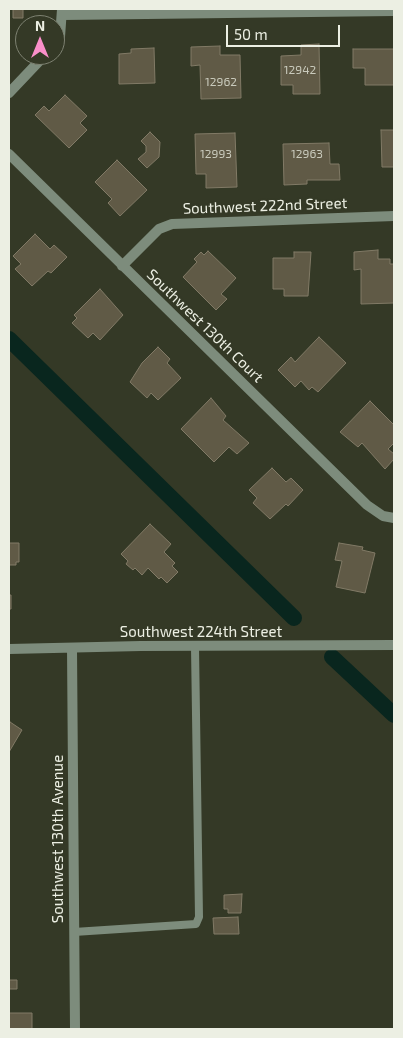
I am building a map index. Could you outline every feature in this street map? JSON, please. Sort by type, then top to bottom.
[{"type":"street","points":[[63,12],[394,11]]},
{"type":"street","points":[[9,93],[36,65]]},
{"type":"street","name":"Southwest 130th Court","points":[[9,154],[367,505],[382,516],[394,518]]},
{"type":"street","name":"Southwest 222nd Street","points":[[122,266],[158,229],[172,224],[394,216]]},
{"type":"street","name":"Southwest 224th Street","points":[[9,650],[141,646],[394,645]]},
{"type":"street","name":"Southwest 130th Avenue","points":[[72,649],[74,1029]]},
{"type":"lane","points":[[74,932],[196,924],[199,917],[195,646]]},
{"type":"building","points":[[13,9],[23,9],[23,15],[15,15],[15,18],[13,18]]},
{"type":"building","points":[[319,44],[320,94],[293,94],[293,85],[281,85],[281,56],[301,55],[301,45]]},
{"type":"building","points":[[220,46],[220,55],[240,55],[241,98],[201,99],[200,65],[191,66],[191,47]]},
{"type":"building","points":[[154,48],[155,83],[119,84],[119,54],[131,53],[131,49]]},
{"type":"building","points":[[353,49],[394,49],[394,85],[365,85],[365,68],[353,68]]},
{"type":"building","points":[[65,95],[87,116],[80,123],[87,130],[69,148],[35,115],[44,106],[49,111]]},
{"type":"building","points":[[381,130],[394,130],[394,167],[382,167]]},
{"type":"building","points":[[150,132],[160,142],[159,157],[147,168],[138,159],[146,152],[146,146],[141,141]]},
{"type":"building","points":[[235,133],[237,187],[206,188],[206,174],[196,174],[195,134]]},
{"type":"building","points":[[329,143],[330,164],[339,164],[340,180],[307,180],[307,184],[284,185],[283,144]]},
{"type":"building","points":[[117,160],[147,190],[120,216],[108,203],[112,199],[95,182]]},
{"type":"building","points":[[35,234],[50,249],[54,245],[67,257],[51,273],[48,271],[32,286],[15,269],[21,264],[13,256]]},
{"type":"building","points":[[378,250],[378,259],[390,259],[390,264],[394,264],[394,303],[361,304],[361,269],[354,270],[354,252]]},
{"type":"building","points":[[208,251],[236,278],[221,294],[227,299],[216,310],[183,277],[197,262],[194,259],[201,252],[204,255]]},
{"type":"building","points":[[294,252],[311,252],[308,296],[284,296],[284,289],[273,289],[273,258],[294,258]]},
{"type":"building","points":[[100,289],[123,315],[100,340],[93,333],[88,338],[72,323],[77,318],[74,315]]},
{"type":"building","points":[[319,337],[346,363],[318,392],[312,387],[309,390],[301,381],[295,387],[278,370],[291,357],[295,362]]},
{"type":"building","points":[[158,347],[170,359],[167,363],[181,378],[158,400],[151,393],[147,398],[130,382],[142,363]]},
{"type":"building","points":[[211,398],[226,416],[223,420],[249,443],[237,454],[229,447],[214,462],[181,429]]},
{"type":"building","points":[[370,401],[394,425],[394,443],[388,449],[394,454],[394,459],[385,469],[362,443],[358,447],[340,432]]},
{"type":"building","points":[[272,468],[286,482],[291,478],[303,490],[288,506],[286,504],[270,519],[253,503],[257,498],[249,490]]},
{"type":"building","points":[[150,524],[171,544],[164,552],[175,563],[172,566],[178,572],[167,583],[161,577],[159,579],[148,568],[142,575],[135,568],[133,570],[126,564],[128,561],[121,554]]},
{"type":"building","points":[[9,543],[19,543],[19,562],[16,562],[16,565],[9,565]]},
{"type":"building","points":[[339,543],[363,547],[362,550],[375,553],[365,593],[336,587],[342,561],[335,560]]},
{"type":"building","points":[[9,595],[11,595],[11,609],[9,609]]},
{"type":"building","points":[[10,722],[22,730],[9,752],[9,725]]},
{"type":"building","points":[[242,894],[241,913],[228,913],[228,909],[224,909],[224,895]]},
{"type":"building","points":[[238,917],[239,934],[214,934],[213,918]]},
{"type":"building","points":[[9,980],[17,980],[17,989],[9,989]]},
{"type":"building","points":[[9,1013],[32,1013],[32,1029],[9,1029]]},
{"type":"waterway","points":[[9,339],[294,618]]},
{"type":"waterway","points":[[332,657],[394,715]]}]
